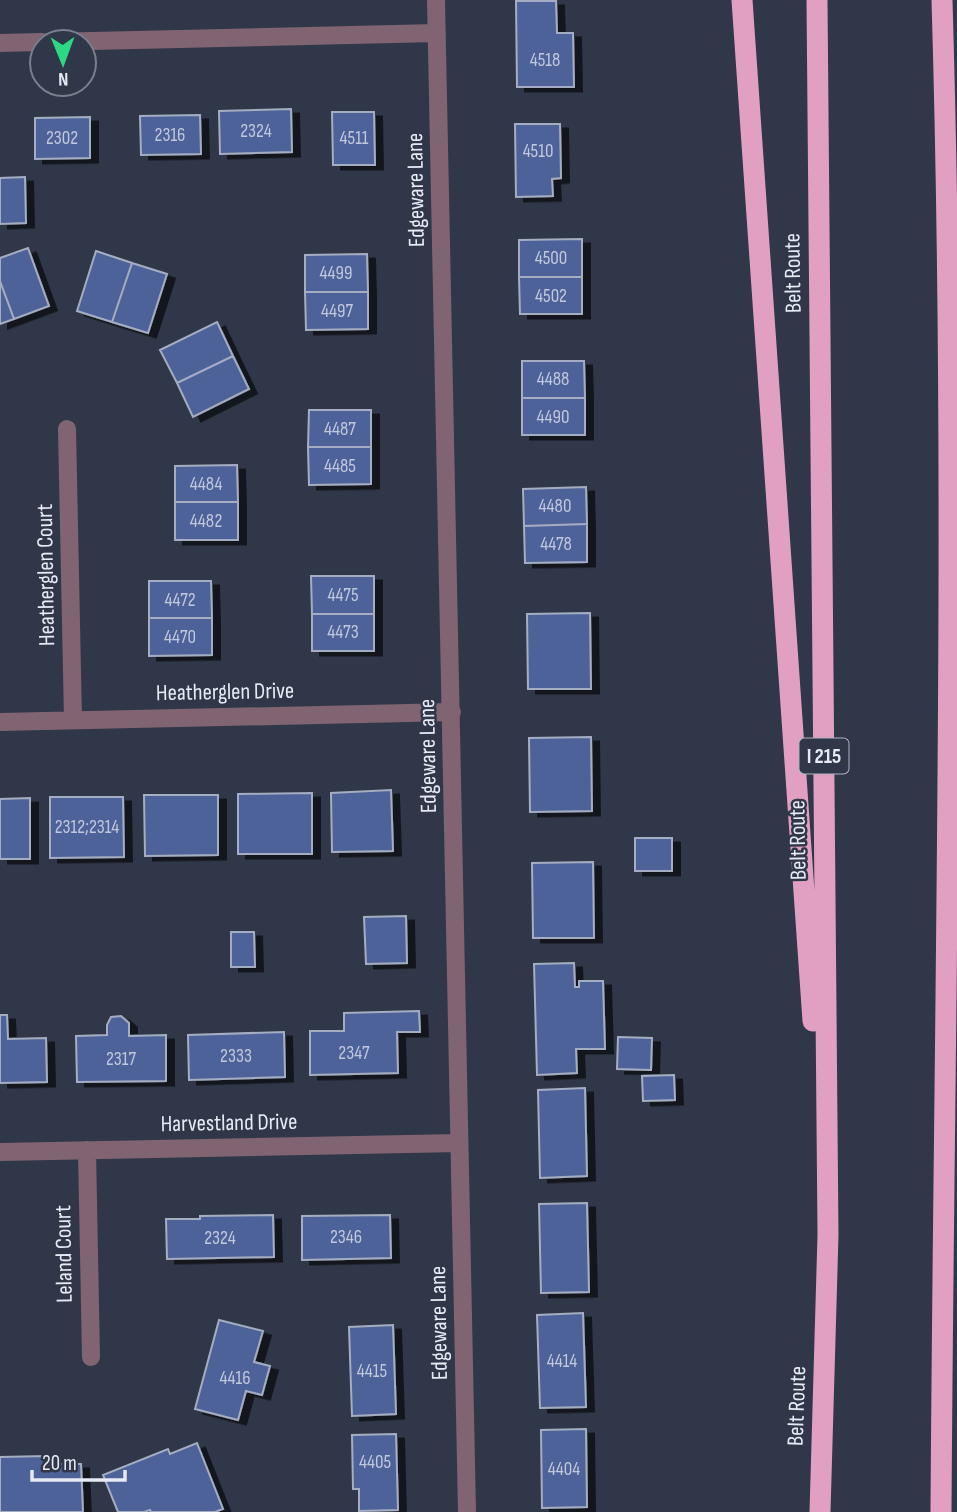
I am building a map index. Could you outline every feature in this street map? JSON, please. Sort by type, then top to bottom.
[{"type":"highway","points":[[742,0],[828,1235]]},
{"type":"highway","name":"Belt Route","points":[[817,0],[828,1235],[820,1512]]},
{"type":"highway","points":[[941,1512],[949,719],[946,133],[942,0]]},
{"type":"street","name":"Edgeware Lane","points":[[436,0],[467,1512]]},
{"type":"street","points":[[98,41],[437,33]]},
{"type":"street","points":[[0,43],[28,42]]},
{"type":"street","name":"Heatherglen Court","points":[[67,429],[73,720]]},
{"type":"street","name":"Heatherglen Drive","points":[[0,722],[452,712]]},
{"type":"street","name":"Harvestland Drive","points":[[0,1152],[459,1143]]},
{"type":"street","name":"Leland Court","points":[[87,1150],[91,1357]]},
{"type":"building","points":[[516,1],[556,1],[557,33],[573,33],[574,87],[517,87]]},
{"type":"building","points":[[291,109],[292,152],[220,154],[219,111]]},
{"type":"building","points":[[332,112],[374,112],[375,165],[333,165]]},
{"type":"building","points":[[200,115],[201,154],[141,155],[140,116]]},
{"type":"building","points":[[90,117],[90,158],[35,159],[35,118]]},
{"type":"building","points":[[515,124],[560,124],[561,178],[552,179],[553,196],[516,197]]},
{"type":"building","points":[[25,177],[26,223],[0,224],[0,178]]},
{"type":"building","points":[[582,239],[582,277],[519,277],[519,240]]},
{"type":"building","points":[[28,248],[49,306],[14,319],[0,281],[0,258]]},
{"type":"building","points":[[96,251],[132,263],[112,322],[77,311]]},
{"type":"building","points":[[367,254],[368,292],[305,292],[305,255]]},
{"type":"building","points":[[132,263],[167,274],[148,333],[112,322]]},
{"type":"building","points":[[519,277],[582,277],[582,314],[520,314]]},
{"type":"building","points":[[0,281],[14,319],[0,324]]},
{"type":"building","points":[[305,292],[368,292],[368,329],[306,330]]},
{"type":"building","points":[[217,322],[233,356],[177,383],[160,350]]},
{"type":"building","points":[[233,356],[249,389],[193,417],[177,383]]},
{"type":"building","points":[[522,361],[584,361],[585,398],[522,398]]},
{"type":"building","points":[[522,398],[585,398],[585,435],[522,435]]},
{"type":"building","points":[[309,410],[371,410],[371,447],[308,447]]},
{"type":"building","points":[[308,447],[371,447],[371,484],[309,485]]},
{"type":"building","points":[[237,465],[238,502],[175,502],[175,466]]},
{"type":"building","points":[[586,487],[587,524],[524,526],[523,489]]},
{"type":"building","points":[[175,502],[238,502],[238,540],[175,540]]},
{"type":"building","points":[[587,524],[587,562],[525,563],[524,526]]},
{"type":"building","points":[[311,576],[374,576],[374,614],[312,614]]},
{"type":"building","points":[[149,581],[211,581],[212,618],[149,618]]},
{"type":"building","points":[[590,613],[591,689],[528,689],[527,614]]},
{"type":"building","points":[[312,614],[374,614],[374,651],[312,651]]},
{"type":"building","points":[[149,618],[212,618],[212,655],[149,656]]},
{"type":"building","points":[[591,737],[592,811],[530,812],[529,738]]},
{"type":"building","points":[[391,790],[393,851],[332,852],[331,793]]},
{"type":"building","points":[[312,793],[312,854],[238,854],[238,794]]},
{"type":"building","points":[[144,795],[218,795],[218,855],[145,856]]},
{"type":"building","points":[[50,797],[123,797],[124,857],[50,858]]},
{"type":"building","points":[[30,798],[30,859],[0,859],[0,799]]},
{"type":"building","points":[[635,838],[672,838],[672,871],[635,871]]},
{"type":"building","points":[[593,862],[594,938],[533,938],[532,863]]},
{"type":"building","points":[[406,916],[407,963],[366,964],[364,917]]},
{"type":"building","points":[[231,932],[254,932],[255,967],[231,967]]},
{"type":"building","points":[[574,963],[575,987],[579,987],[579,981],[603,981],[605,1049],[576,1049],[577,1073],[537,1075],[534,964]]},
{"type":"building","points":[[419,1011],[420,1032],[397,1032],[398,1073],[310,1075],[310,1031],[344,1031],[344,1013]]},
{"type":"building","points":[[0,1015],[7,1015],[8,1039],[46,1038],[47,1082],[0,1083]]},
{"type":"building","points":[[121,1016],[129,1023],[129,1036],[166,1035],[166,1081],[77,1082],[76,1036],[107,1035],[107,1025],[111,1017]]},
{"type":"building","points":[[284,1032],[285,1077],[189,1080],[188,1035]]},
{"type":"building","points":[[618,1037],[652,1038],[651,1070],[617,1069]]},
{"type":"building","points":[[674,1075],[675,1100],[643,1101],[642,1076]]},
{"type":"building","points":[[585,1088],[587,1176],[540,1178],[538,1090]]},
{"type":"building","points":[[587,1203],[589,1292],[541,1293],[539,1204]]},
{"type":"building","points":[[273,1215],[274,1257],[167,1259],[166,1219]]},
{"type":"building","points":[[390,1215],[391,1258],[302,1260],[302,1216]]},
{"type":"building","points":[[583,1313],[586,1407],[540,1408],[537,1315]]},
{"type":"building","points":[[219,1320],[263,1331],[254,1362],[270,1366],[262,1395],[246,1391],[238,1420],[195,1409]]},
{"type":"building","points":[[393,1325],[396,1414],[352,1416],[349,1327]]},
{"type":"building","points":[[586,1429],[587,1507],[542,1508],[541,1430]]},
{"type":"building","points":[[396,1434],[398,1510],[359,1511],[359,1489],[353,1489],[352,1435]]},
{"type":"building","points":[[197,1443],[223,1509],[215,1512],[118,1512],[103,1475],[168,1449],[170,1454]]},
{"type":"building","points":[[47,1456],[47,1464],[81,1464],[83,1512],[0,1512],[0,1457]]}]
